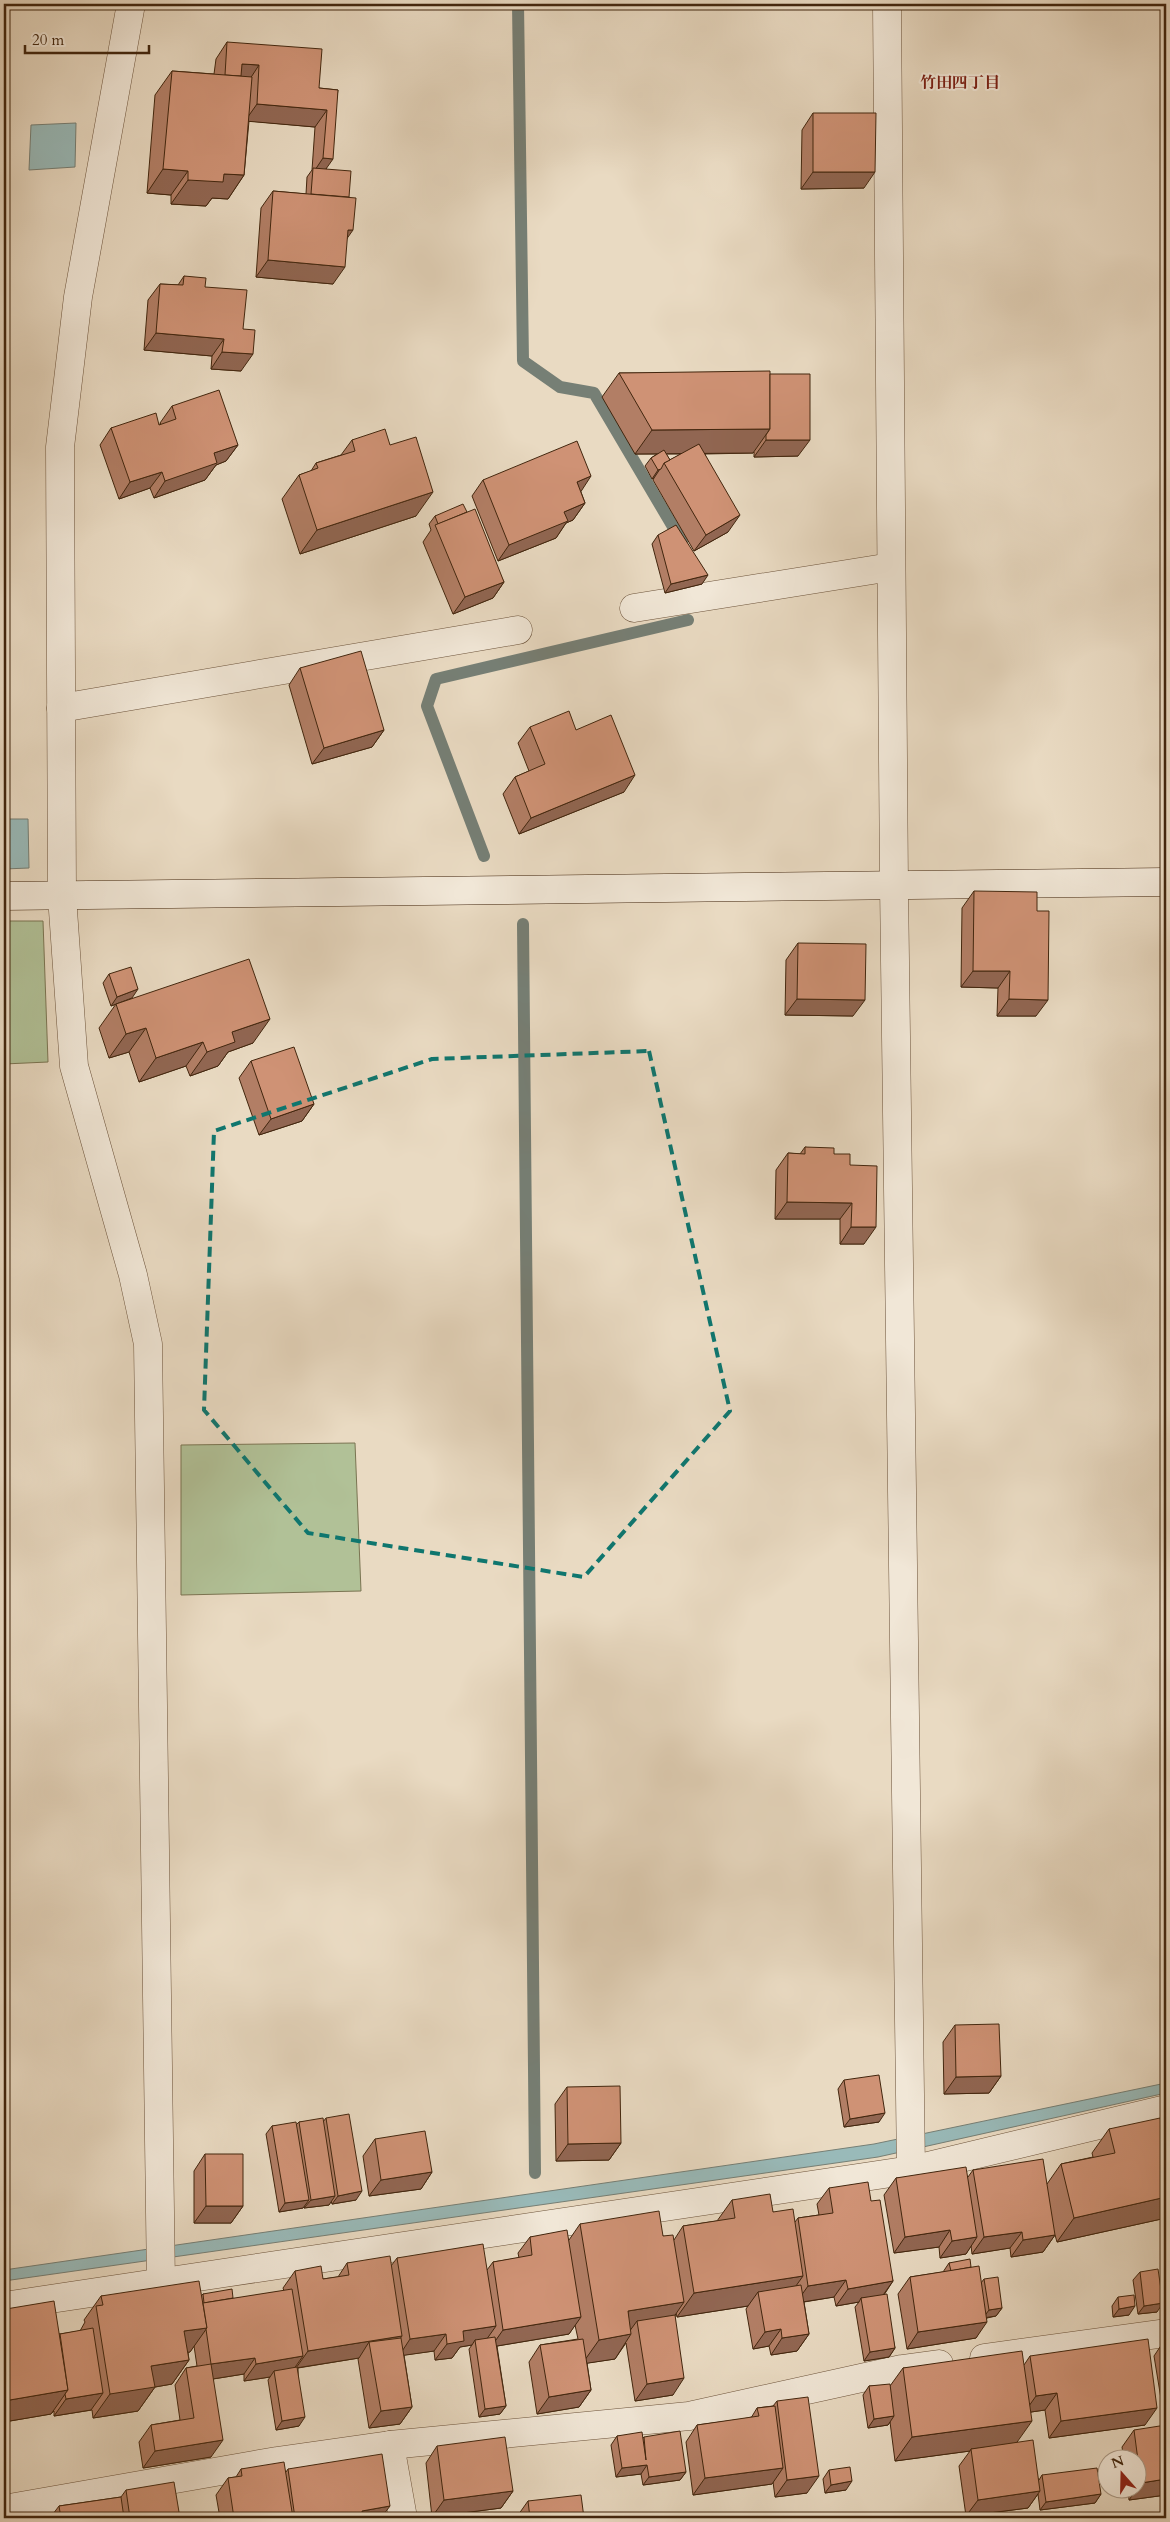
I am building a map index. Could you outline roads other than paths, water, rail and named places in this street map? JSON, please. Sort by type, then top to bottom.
[{"type":"street","points":[[131,4],[78,297],[60,448],[62,896],[74,1066],[134,1275],[148,1344],[161,2262]]},
{"type":"street","points":[[887,4],[894,885],[912,2152]]},
{"type":"street","points":[[634,608],[891,567]]},
{"type":"street","points":[[61,708],[518,630]]},
{"type":"street","points":[[4,896],[1166,882]]},
{"type":"street","points":[[4,2306],[161,2262],[912,2152],[1166,2109]]},
{"type":"street","points":[[4,2509],[277,2461],[390,2445],[689,2416],[902,2369],[1166,2333]]},
{"type":"street","points":[[390,2445],[403,2518]]},
{"type":"water","points":[[76,123],[75,167],[29,170],[31,125]]},
{"type":"water","points":[[4,819],[28,819],[29,868],[4,869]]},
{"type":"water","points":[[1166,2083],[1166,2093],[878,2157],[4,2281],[4,2270],[874,2144]]},
{"type":"waterway","points":[[518,4],[523,361],[560,387],[594,393],[682,542]]},
{"type":"waterway","points":[[484,856],[427,706],[436,679],[688,620]]},
{"type":"waterway","points":[[523,924],[535,2173]]},
{"type":"district","name":"竹田四丁目","points":[[960,83]]}]
